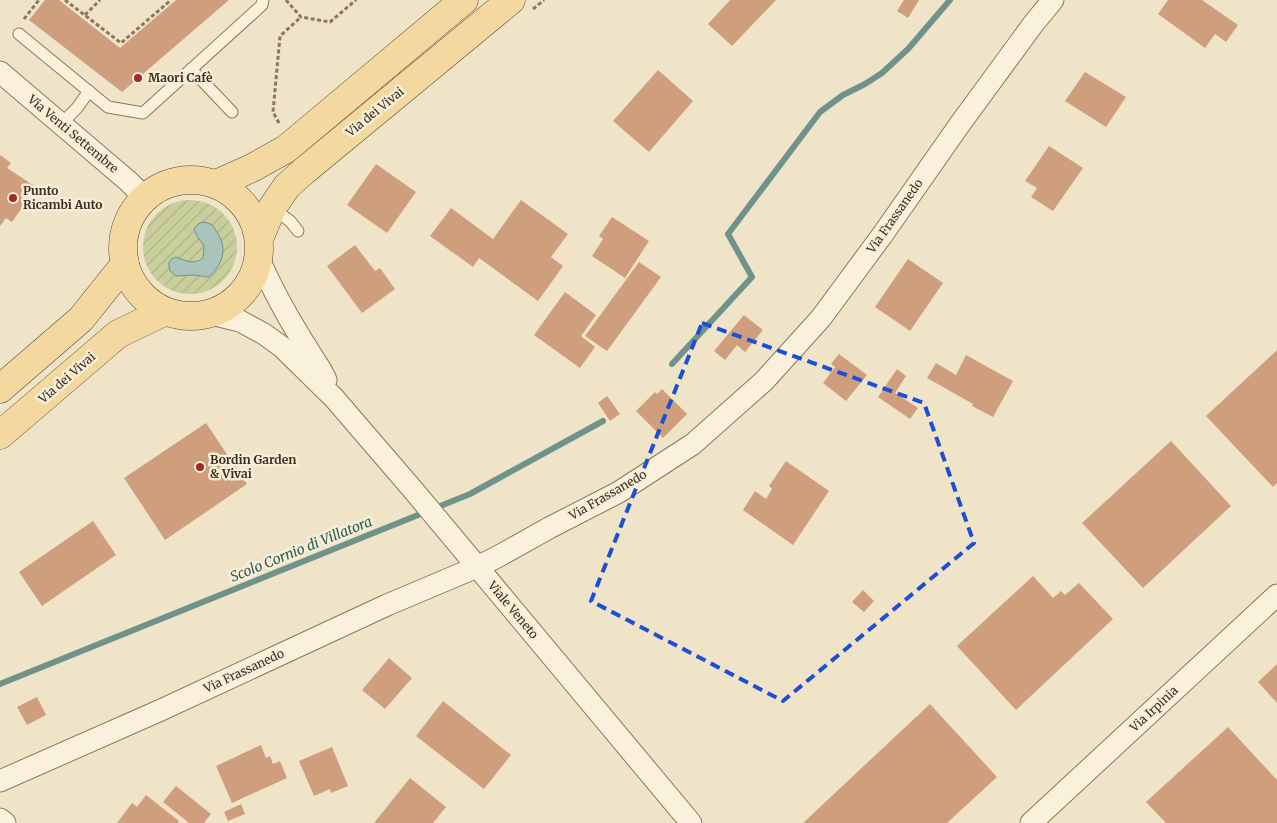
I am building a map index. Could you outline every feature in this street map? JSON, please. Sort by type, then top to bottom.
[{"type":"main road","points":[[216,184],[252,168],[286,149],[464,0]]},
{"type":"main road","name":"Via dei Vivai","points":[[259,249],[272,208],[287,186],[511,0]]},
{"type":"main road","points":[[197,180],[216,184],[232,193],[245,206],[254,221],[259,249],[253,279],[241,296],[225,308],[205,316],[184,317],[164,312],[146,300],[132,284],[125,264],[123,246],[126,228],[133,212],[145,198],[160,187],[178,181],[197,180]]},
{"type":"main road","points":[[0,389],[81,319],[125,264]]},
{"type":"main road","name":"Via dei Vivai","points":[[0,435],[118,334],[164,312]]},
{"type":"street","name":"Via Frassanedo","points":[[0,781],[160,710],[387,605],[477,567],[627,486],[693,444],[764,381],[821,318],[960,124],[1053,0]]},
{"type":"street","name":"Via Venti Settembre","points":[[0,72],[128,181],[145,198]]},
{"type":"street","name":"Viale Veneto","points":[[259,249],[270,284],[283,310],[321,370],[334,398]]},
{"type":"street","name":"Viale Veneto","points":[[210,314],[240,321],[264,334],[282,347],[334,398],[691,823]]},
{"type":"street","name":"Via Irpinia","points":[[1031,823],[1277,595]]},
{"type":"street","points":[[0,819],[5,823]]},
{"type":"lane","points":[[19,34],[108,107],[143,113],[262,4],[263,0]]},
{"type":"lane","points":[[191,69],[232,112]]},
{"type":"lane","points":[[61,124],[89,91]]},
{"type":"lane","points":[[272,208],[290,221],[298,231]]},
{"type":"path","points":[[65,0],[121,43],[171,0]]},
{"type":"path","points":[[85,15],[100,0]]},
{"type":"path","points":[[164,0],[167,3]]},
{"type":"path","points":[[286,0],[301,17],[330,22],[356,0]]},
{"type":"path","points":[[282,127],[273,112],[280,36],[301,17]]},
{"type":"highlighted area","points":[[702,323],[924,403],[974,543],[783,701],[591,601]]},
{"type":"green space","points":[[190,200],[208,203],[224,213],[234,229],[237,247],[234,265],[224,281],[208,291],[190,294],[172,291],[156,281],[146,265],[143,247],[146,229],[156,213],[172,203]]},
{"type":"water","points":[[203,222],[213,226],[221,240],[223,252],[220,263],[208,277],[193,275],[176,276],[170,271],[169,264],[171,259],[176,257],[193,262],[203,258],[204,246],[194,229]]},
{"type":"building","points":[[45,0],[59,0],[120,48],[176,0],[229,0],[122,92],[29,20]]},
{"type":"building","points":[[730,0],[776,0],[732,46],[708,24]]},
{"type":"building","points":[[904,0],[919,0],[908,18],[897,11]]},
{"type":"building","points":[[1168,0],[1202,0],[1238,25],[1226,42],[1215,34],[1205,48],[1158,14]]},
{"type":"building","points":[[658,70],[693,101],[649,152],[613,121]]},
{"type":"building","points":[[1085,72],[1126,97],[1106,127],[1065,101]]},
{"type":"building","points":[[1049,146],[1083,168],[1053,211],[1031,197],[1037,188],[1025,181]]},
{"type":"building","points":[[0,155],[11,163],[7,168],[36,187],[12,222],[6,218],[0,226]]},
{"type":"building","points":[[376,164],[416,192],[387,233],[347,205]]},
{"type":"building","points":[[521,200],[568,234],[551,257],[563,266],[538,301],[479,258],[473,267],[430,236],[451,208],[493,239]]},
{"type":"building","points":[[612,217],[649,241],[625,278],[592,256],[603,239],[599,236]]},
{"type":"building","points":[[355,245],[375,271],[380,268],[395,289],[362,313],[327,266]]},
{"type":"building","points":[[908,259],[943,283],[910,331],[875,307]]},
{"type":"building","points":[[639,262],[661,277],[607,351],[585,336]]},
{"type":"building","points":[[565,292],[596,315],[581,336],[595,347],[580,368],[534,335]]},
{"type":"building","points":[[744,315],[763,330],[745,352],[737,345],[725,360],[714,351]]},
{"type":"building","points":[[1277,350],[1277,483],[1273,487],[1206,416]]},
{"type":"building","points":[[839,354],[867,375],[846,401],[823,383],[835,367],[831,364]]},
{"type":"building","points":[[966,355],[1013,381],[993,417],[927,378],[936,363],[956,375]]},
{"type":"building","points":[[897,369],[906,376],[895,393],[918,408],[910,419],[878,397]]},
{"type":"building","points":[[662,389],[687,414],[663,438],[636,411],[655,392],[657,394]]},
{"type":"building","points":[[607,396],[620,414],[610,421],[598,403]]},
{"type":"building","points":[[206,423],[247,484],[165,540],[124,478]]},
{"type":"building","points":[[1171,441],[1231,506],[1143,588],[1082,523]]},
{"type":"building","points":[[786,461],[829,491],[793,545],[743,510],[755,491],[766,499],[772,489],[769,486]]},
{"type":"building","points":[[93,521],[116,555],[42,606],[19,572]]},
{"type":"building","points":[[1033,576],[1053,598],[1061,591],[1065,595],[1079,583],[1113,619],[1016,710],[957,646]]},
{"type":"building","points":[[863,590],[874,601],[864,612],[852,602]]},
{"type":"building","points":[[389,658],[412,678],[385,709],[362,690]]},
{"type":"building","points":[[1277,664],[1277,703],[1258,682]]},
{"type":"building","points":[[37,697],[46,715],[27,725],[17,707]]},
{"type":"building","points":[[443,701],[511,755],[484,789],[416,736]]},
{"type":"building","points":[[930,704],[997,777],[947,823],[803,823]]},
{"type":"building","points":[[1228,727],[1277,780],[1277,823],[1166,823],[1146,802]]},
{"type":"building","points":[[261,745],[266,758],[270,756],[273,764],[280,761],[287,778],[232,803],[216,766]]},
{"type":"building","points":[[332,747],[348,786],[331,793],[330,789],[314,796],[299,761]]},
{"type":"building","points":[[410,778],[446,807],[433,823],[374,823]]},
{"type":"building","points":[[176,786],[211,814],[204,823],[189,823],[163,802]]},
{"type":"building","points":[[146,795],[179,821],[178,823],[117,823],[132,803],[137,807]]},
{"type":"building","points":[[241,804],[245,814],[228,821],[224,812]]},
{"type":"waterway","name":"Scolo Cornio di Villatora","points":[[672,364],[752,277],[728,234],[820,112],[843,95],[882,73],[908,49],[950,0]]},
{"type":"waterway","name":"Scolo Cornio di Villatora","points":[[0,684],[470,494],[603,421]]},
{"type":"place","name":"Maori Cafè","points":[[138,78]]},
{"type":"place","name":"Punto Ricambi Auto","points":[[13,198]]},
{"type":"place","name":"Bordin Garden & Vivai","points":[[200,467]]}]
